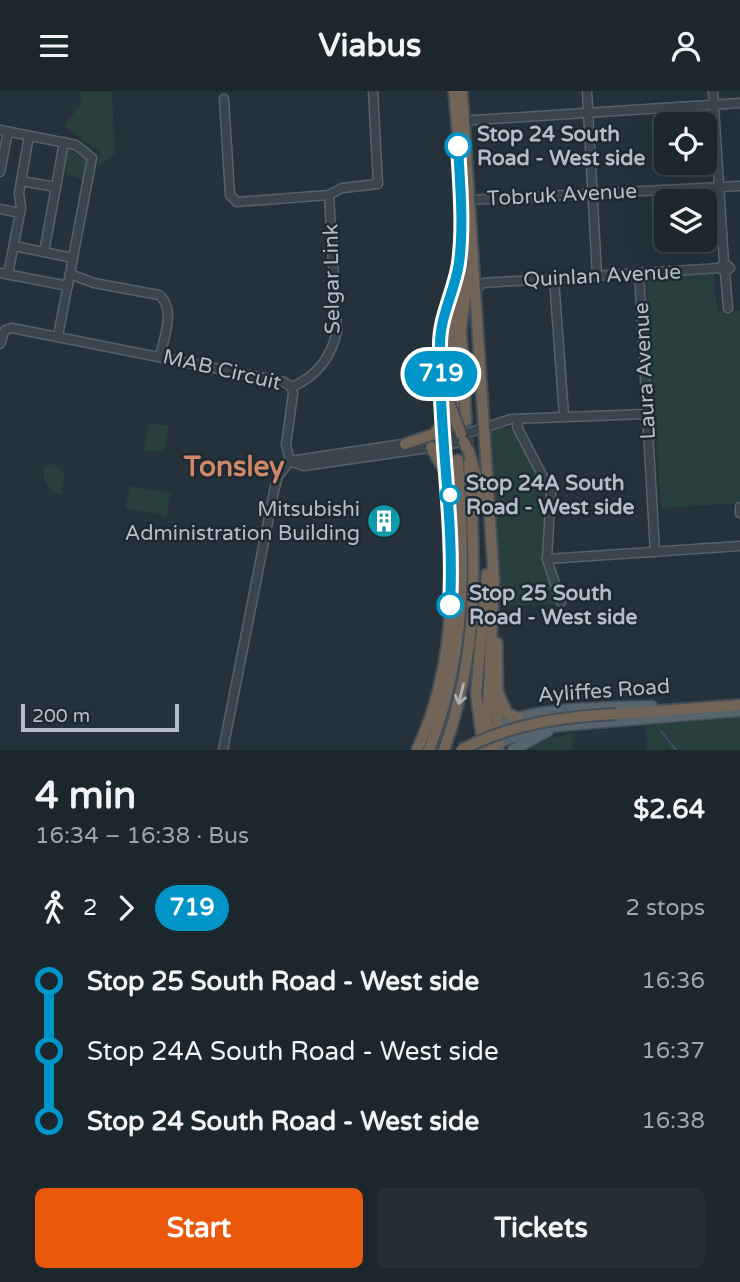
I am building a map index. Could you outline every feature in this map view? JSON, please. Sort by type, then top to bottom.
[{"type":"highway","points":[[454,91],[460,121]]},
{"type":"highway","points":[[462,91],[460,121],[465,202],[471,254],[478,283],[482,426],[495,612],[498,747]]},
{"type":"highway","points":[[427,750],[443,677],[452,549],[447,441],[440,370],[440,331],[458,266],[465,202]]},
{"type":"highway","points":[[451,403],[452,336],[463,260],[465,202]]},
{"type":"highway","points":[[466,434],[461,329],[471,254]]},
{"type":"highway","points":[[440,370],[451,403],[466,434],[479,480],[487,574],[476,701],[479,730],[485,749]]},
{"type":"highway","points":[[405,444],[434,434],[444,422]]},
{"type":"highway","points":[[432,447],[449,480]]},
{"type":"highway","points":[[427,750],[450,687],[462,618],[463,460],[473,517],[476,579],[472,636],[461,695],[444,750]]},
{"type":"highway","points":[[417,750],[435,699],[450,605]]},
{"type":"highway","points":[[485,749],[495,612]]},
{"type":"highway","points":[[497,685],[506,711],[518,719]]},
{"type":"highway","points":[[461,750],[495,734],[532,723],[740,704]]},
{"type":"highway","name":"Ayliffes Road","points":[[485,749],[498,747]]},
{"type":"main road","name":"Ayliffes Road","points":[[497,727],[518,719],[554,713],[740,704]]},
{"type":"main road","name":"Ayliffes Road","points":[[498,747],[530,731],[558,726],[740,711]]},
{"type":"main road","points":[[513,750],[558,726]]},
{"type":"main road","points":[[485,749],[497,727]]},
{"type":"street","points":[[224,99],[230,195],[237,202],[329,195],[342,188],[378,184],[373,91]]},
{"type":"street","points":[[587,91],[597,276]]},
{"type":"street","points":[[713,91],[728,308]]},
{"type":"street","points":[[460,121],[740,103]]},
{"type":"street","points":[[0,172],[4,131],[64,142],[87,151],[92,163],[58,336]]},
{"type":"street","points":[[29,136],[14,246],[4,273],[68,286]]},
{"type":"street","points":[[44,252],[64,142]]},
{"type":"street","points":[[21,181],[56,187]]},
{"type":"street","name":"Tobruk Avenue","points":[[465,202],[740,186]]},
{"type":"street","name":"Selgar Link","points":[[292,387],[322,366],[331,352],[337,331],[329,195]]},
{"type":"street","points":[[0,209],[20,213]]},
{"type":"street","points":[[14,246],[73,258]]},
{"type":"street","name":"Quinlan Avenue","points":[[478,283],[740,267]]},
{"type":"street","name":"Laura Avenue","points":[[639,273],[655,552]]},
{"type":"street","points":[[70,274],[94,283],[159,295],[165,300],[169,311],[160,356]]},
{"type":"street","points":[[554,278],[564,416]]},
{"type":"street","name":"MAB Circuit","points":[[0,344],[5,330],[12,328],[284,381],[292,387],[286,445],[290,461]]},
{"type":"street","points":[[290,461],[304,466],[432,447],[482,426],[519,419],[647,414]]},
{"type":"street","points":[[519,419],[517,428],[551,492],[547,559],[561,602]]},
{"type":"street","points":[[466,434],[483,440]]},
{"type":"street","points":[[223,750],[278,476],[290,461],[405,444],[447,441]]},
{"type":"street","points":[[740,506],[740,513]]},
{"type":"street","points":[[547,559],[740,546]]},
{"type":"green space","points":[[80,91],[112,91],[115,154],[97,167],[100,152],[64,126],[81,104]]},
{"type":"green space","points":[[68,149],[86,160],[85,166],[89,167],[86,180],[66,174]]},
{"type":"green space","points":[[714,273],[717,312],[740,311],[740,503],[661,508],[646,278]]},
{"type":"green space","points":[[149,423],[169,426],[164,452],[144,450]]},
{"type":"green space","points":[[491,428],[513,428],[548,488],[544,558],[559,604],[502,606],[488,431]]},
{"type":"green space","points":[[54,464],[64,474],[62,494],[52,492],[44,480],[44,466]]},
{"type":"green space","points":[[130,486],[171,494],[166,516],[125,508]]},
{"type":"green space","points":[[740,712],[740,750],[647,750],[645,726],[681,723]]},
{"type":"green space","points":[[572,733],[573,750],[528,750],[548,739]]},
{"type":"waterway","points":[[661,731],[676,750]]},
{"type":"bus line","name":"719","points":[[450,605],[452,549],[449,480],[439,353],[443,315],[459,259],[461,205],[458,146]]},
{"type":"place","name":"Stop 24 South Road - West side","points":[[458,146]]},
{"type":"place","name":"Stop 24A South Road - West side","points":[[450,495]]},
{"type":"place","name":"Mitsubishi Administration Building","points":[[384,521]]},
{"type":"place","name":"Stop 25 South Road - West side","points":[[450,605]]},
{"type":"district","name":"Tonsley","points":[[234,467]]}]
